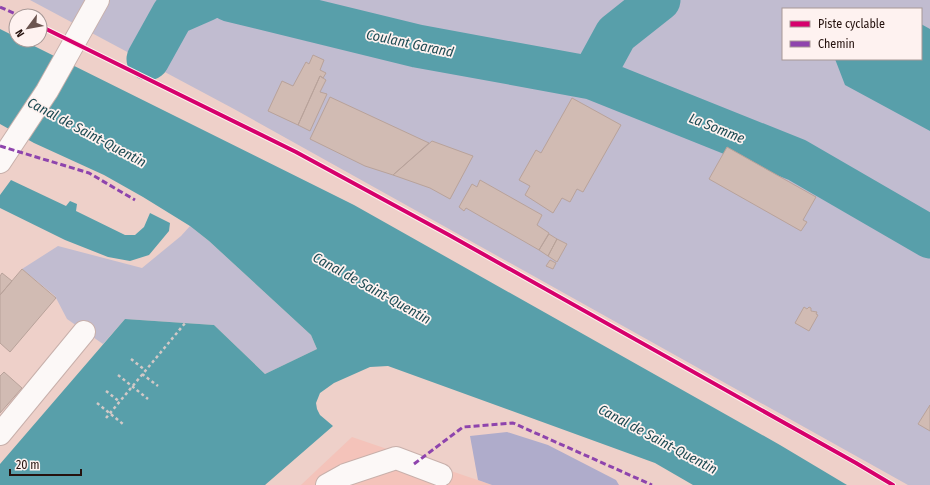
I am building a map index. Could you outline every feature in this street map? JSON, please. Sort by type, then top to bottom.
[{"type":"main road","points":[[0,162],[47,91],[98,0]]},
{"type":"main road","points":[[0,434],[84,332]]},
{"type":"main road","points":[[327,485],[345,475],[396,458],[441,475]]},
{"type":"path","points":[[106,418],[186,322]]},
{"type":"path","points":[[131,359],[145,370]]},
{"type":"path","points":[[142,374],[158,386]]},
{"type":"path","points":[[118,375],[148,398]]},
{"type":"path","points":[[106,391],[120,402]]},
{"type":"path","points":[[97,403],[123,424]]},
{"type":"shaded area","points":[[30,0],[930,0],[930,485],[908,485],[234,109],[48,10],[48,8],[45,8]]},
{"type":"shaded area","points":[[190,226],[209,241],[311,335],[317,349],[265,374],[214,325],[125,319],[103,344],[67,319],[55,296],[22,269],[58,246],[142,268],[181,236]]},
{"type":"shaded area","points":[[507,432],[548,445],[616,480],[619,485],[492,485],[478,480],[470,436]]},
{"type":"shaded area","points":[[352,437],[492,485],[301,485]]},
{"type":"water","points":[[922,25],[930,29],[930,131],[845,85],[835,60],[922,60]]},
{"type":"water","name":"Canal de Saint-Quentin","points":[[0,29],[8,33],[8,48],[38,48],[354,205],[780,445],[847,485],[693,485],[655,463],[388,366],[370,367],[334,383],[320,393],[316,403],[317,409],[320,415],[333,426],[265,485],[0,485],[0,464],[125,319],[214,325],[265,374],[317,349],[311,335],[209,241],[190,226],[104,175],[34,143],[0,124]]},
{"type":"water","points":[[11,180],[66,206],[70,201],[77,204],[76,211],[125,235],[135,235],[144,227],[150,213],[170,223],[169,231],[149,255],[130,261],[108,257],[65,240],[0,208],[0,195]]},
{"type":"building","points":[[313,55],[324,60],[320,70],[326,73],[323,78],[320,76],[298,125],[268,111],[282,81],[293,86],[306,62],[309,64]]},
{"type":"building","points":[[320,76],[326,80],[320,92],[327,94],[310,131],[298,125]]},
{"type":"building","points":[[330,97],[429,143],[393,175],[365,166],[310,139]]},
{"type":"building","points":[[572,98],[621,125],[583,192],[577,189],[570,202],[562,198],[553,213],[525,195],[530,186],[519,180],[536,150],[541,153]]},
{"type":"building","points":[[432,141],[473,156],[450,199],[430,188],[393,175]]},
{"type":"building","points":[[727,147],[816,197],[803,220],[807,222],[801,231],[709,179]]},
{"type":"building","points":[[480,180],[542,215],[537,225],[549,233],[539,250],[466,208],[464,211],[459,207],[472,184],[477,187]]},
{"type":"building","points":[[549,234],[557,239],[548,256],[539,250]]},
{"type":"building","points":[[557,239],[567,244],[557,262],[548,256]]},
{"type":"building","points":[[550,260],[556,263],[553,269],[546,266]]},
{"type":"building","points":[[22,269],[56,298],[10,352],[0,343],[0,295]]},
{"type":"building","points":[[2,273],[12,281],[0,295],[0,276]]},
{"type":"building","points":[[804,307],[807,309],[809,307],[811,308],[811,311],[817,312],[816,314],[818,315],[809,331],[795,323]]},
{"type":"building","points":[[4,372],[22,388],[0,413],[0,376]]},
{"type":"building","points":[[930,405],[930,431],[918,424]]},
{"type":"waterway","name":"Coulant Garand","points":[[148,59],[173,14],[205,0]]},
{"type":"waterway","name":"Coulant Garand","points":[[229,0],[417,46],[592,78]]},
{"type":"waterway","name":"La Somme","points":[[659,0],[616,34],[592,78],[797,160],[930,237]]},
{"type":"marked path","points":[[0,7],[8,11]]},
{"type":"marked path","points":[[0,146],[89,173],[135,200]]},
{"type":"marked path","points":[[414,464],[463,427],[513,423],[652,485]]},
{"type":"cycle path","points":[[48,30],[296,152],[449,235],[893,485]]}]
